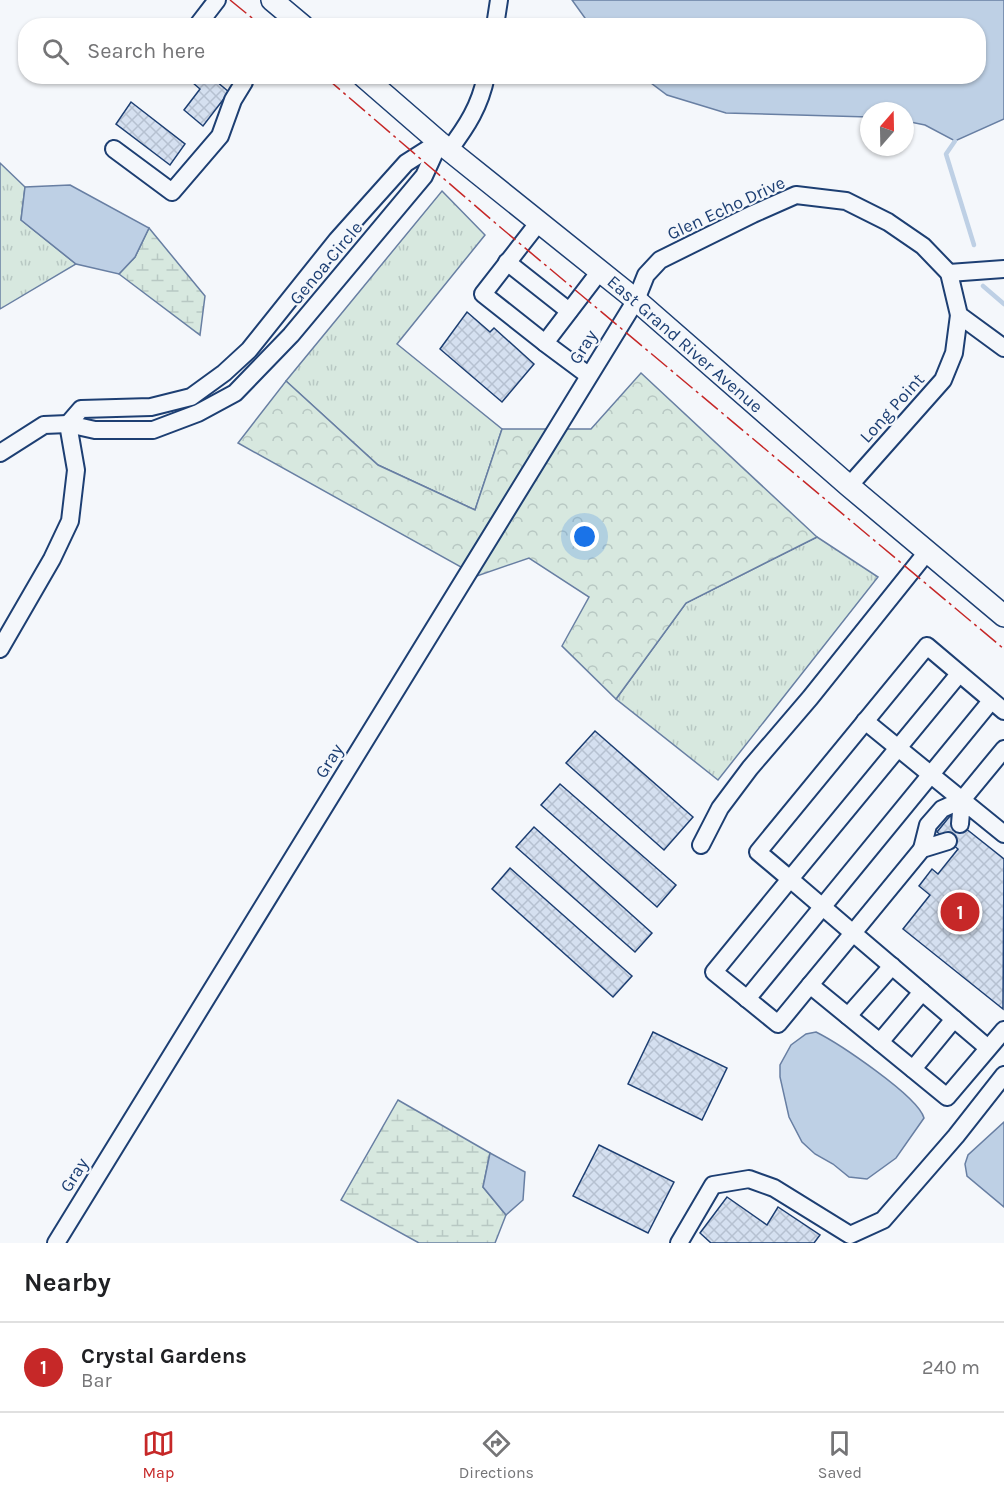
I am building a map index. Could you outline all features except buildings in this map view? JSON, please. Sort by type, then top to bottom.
[{"type":"main road","points":[[272,0],[293,18]]},
{"type":"main road","name":"East Grand River Avenue","points":[[372,84],[444,146],[636,300],[849,486],[1004,616]]},
{"type":"street","points":[[202,18],[217,0]]},
{"type":"street","points":[[496,18],[499,0]]},
{"type":"street","points":[[114,149],[172,192],[220,136],[233,100],[243,84]]},
{"type":"street","points":[[444,146],[469,125],[482,97],[484,84]]},
{"type":"street","name":"Genoa Circle","points":[[68,424],[81,409],[151,407],[191,397],[224,373],[240,358],[406,163],[444,146]]},
{"type":"street","name":"Genoa Circle","points":[[0,453],[44,425],[68,424],[95,430],[153,430],[198,413],[235,393],[291,335],[424,176],[444,146]]},
{"type":"street","name":"Glen Echo Drive","points":[[636,300],[646,275],[660,260],[796,195],[846,201],[888,222],[923,246],[949,273]]},
{"type":"street","name":"Genoa Circle","points":[[372,201],[390,217]]},
{"type":"street","points":[[539,222],[483,294],[588,375]]},
{"type":"street","points":[[507,262],[569,311]]},
{"type":"street","points":[[1004,269],[949,273],[959,315],[1004,348]]},
{"type":"street","points":[[545,343],[600,271]]},
{"type":"street","name":"Gray","points":[[56,1243],[636,300]]},
{"type":"street","name":"Long Point","points":[[849,486],[943,380],[954,353],[959,315]]},
{"type":"street","name":"Genoa Circle","points":[[274,318],[291,335]]},
{"type":"street","points":[[191,397],[198,413]]},
{"type":"street","points":[[0,649],[52,559],[70,521],[76,470],[68,424]]},
{"type":"street","points":[[701,845],[720,808],[750,768],[927,552]]},
{"type":"street","points":[[747,999],[822,907],[931,774],[998,706],[927,646],[758,852],[790,879],[822,907],[891,966],[988,1048]]},
{"type":"street","points":[[958,674],[714,972],[778,1024],[922,849],[928,825],[942,809],[962,800],[1004,749]]},
{"type":"street","points":[[865,721],[962,800],[1002,828]]},
{"type":"street","points":[[960,824],[962,800]]},
{"type":"street","points":[[922,849],[948,841]]},
{"type":"street","points":[[848,1016],[891,966]]},
{"type":"street","points":[[810,985],[947,1097],[1004,1030]]},
{"type":"street","points":[[880,1042],[922,992]]},
{"type":"street","points":[[913,1069],[954,1019]]},
{"type":"street","points":[[680,1243],[713,1185],[749,1179],[774,1188],[847,1239],[883,1220],[956,1136],[1004,1075]]},
{"type":"green space","points":[[0,163],[25,187],[21,220],[76,264],[0,309]]},
{"type":"green space","points":[[442,191],[485,235],[397,344],[502,429],[475,510],[378,465],[286,381]]},
{"type":"green space","points":[[149,228],[205,296],[200,335],[119,274],[135,257]]},
{"type":"green space","points":[[641,373],[817,537],[686,603],[616,699],[562,646],[589,597],[529,558],[477,576],[238,443],[286,381],[378,465],[475,510],[502,429],[591,429]]},
{"type":"green space","points":[[817,537],[878,577],[718,780],[616,699],[686,603]]},
{"type":"green space","points":[[398,1100],[490,1153],[483,1187],[506,1215],[495,1243],[419,1243],[341,1200]]},
{"type":"water","points":[[572,0],[1004,0],[1004,119],[955,141],[925,125],[914,123],[914,102],[860,102],[860,117],[726,113],[667,95],[652,84],[986,84],[986,18],[585,18]]},
{"type":"water","points":[[70,185],[149,228],[135,257],[119,274],[76,264],[21,220],[25,187]]},
{"type":"water","points":[[816,1032],[858,1058],[893,1084],[919,1108],[924,1118],[896,1158],[867,1179],[849,1177],[833,1164],[815,1154],[802,1142],[789,1117],[780,1077],[780,1065],[791,1045],[806,1034]]},
{"type":"water","points":[[1004,1122],[1004,1207],[967,1176],[965,1164],[968,1155]]},
{"type":"water","points":[[490,1153],[525,1172],[523,1200],[506,1215],[483,1187]]},
{"type":"waterway","points":[[955,141],[946,154],[974,245]]},
{"type":"waterway","points":[[983,286],[1004,304]]},
{"type":"power","points":[[230,0],[252,18]]},
{"type":"power","points":[[333,84],[500,227],[1004,649]]},
{"type":"place","name":"Crystal Gardens","points":[[960,912]]}]
